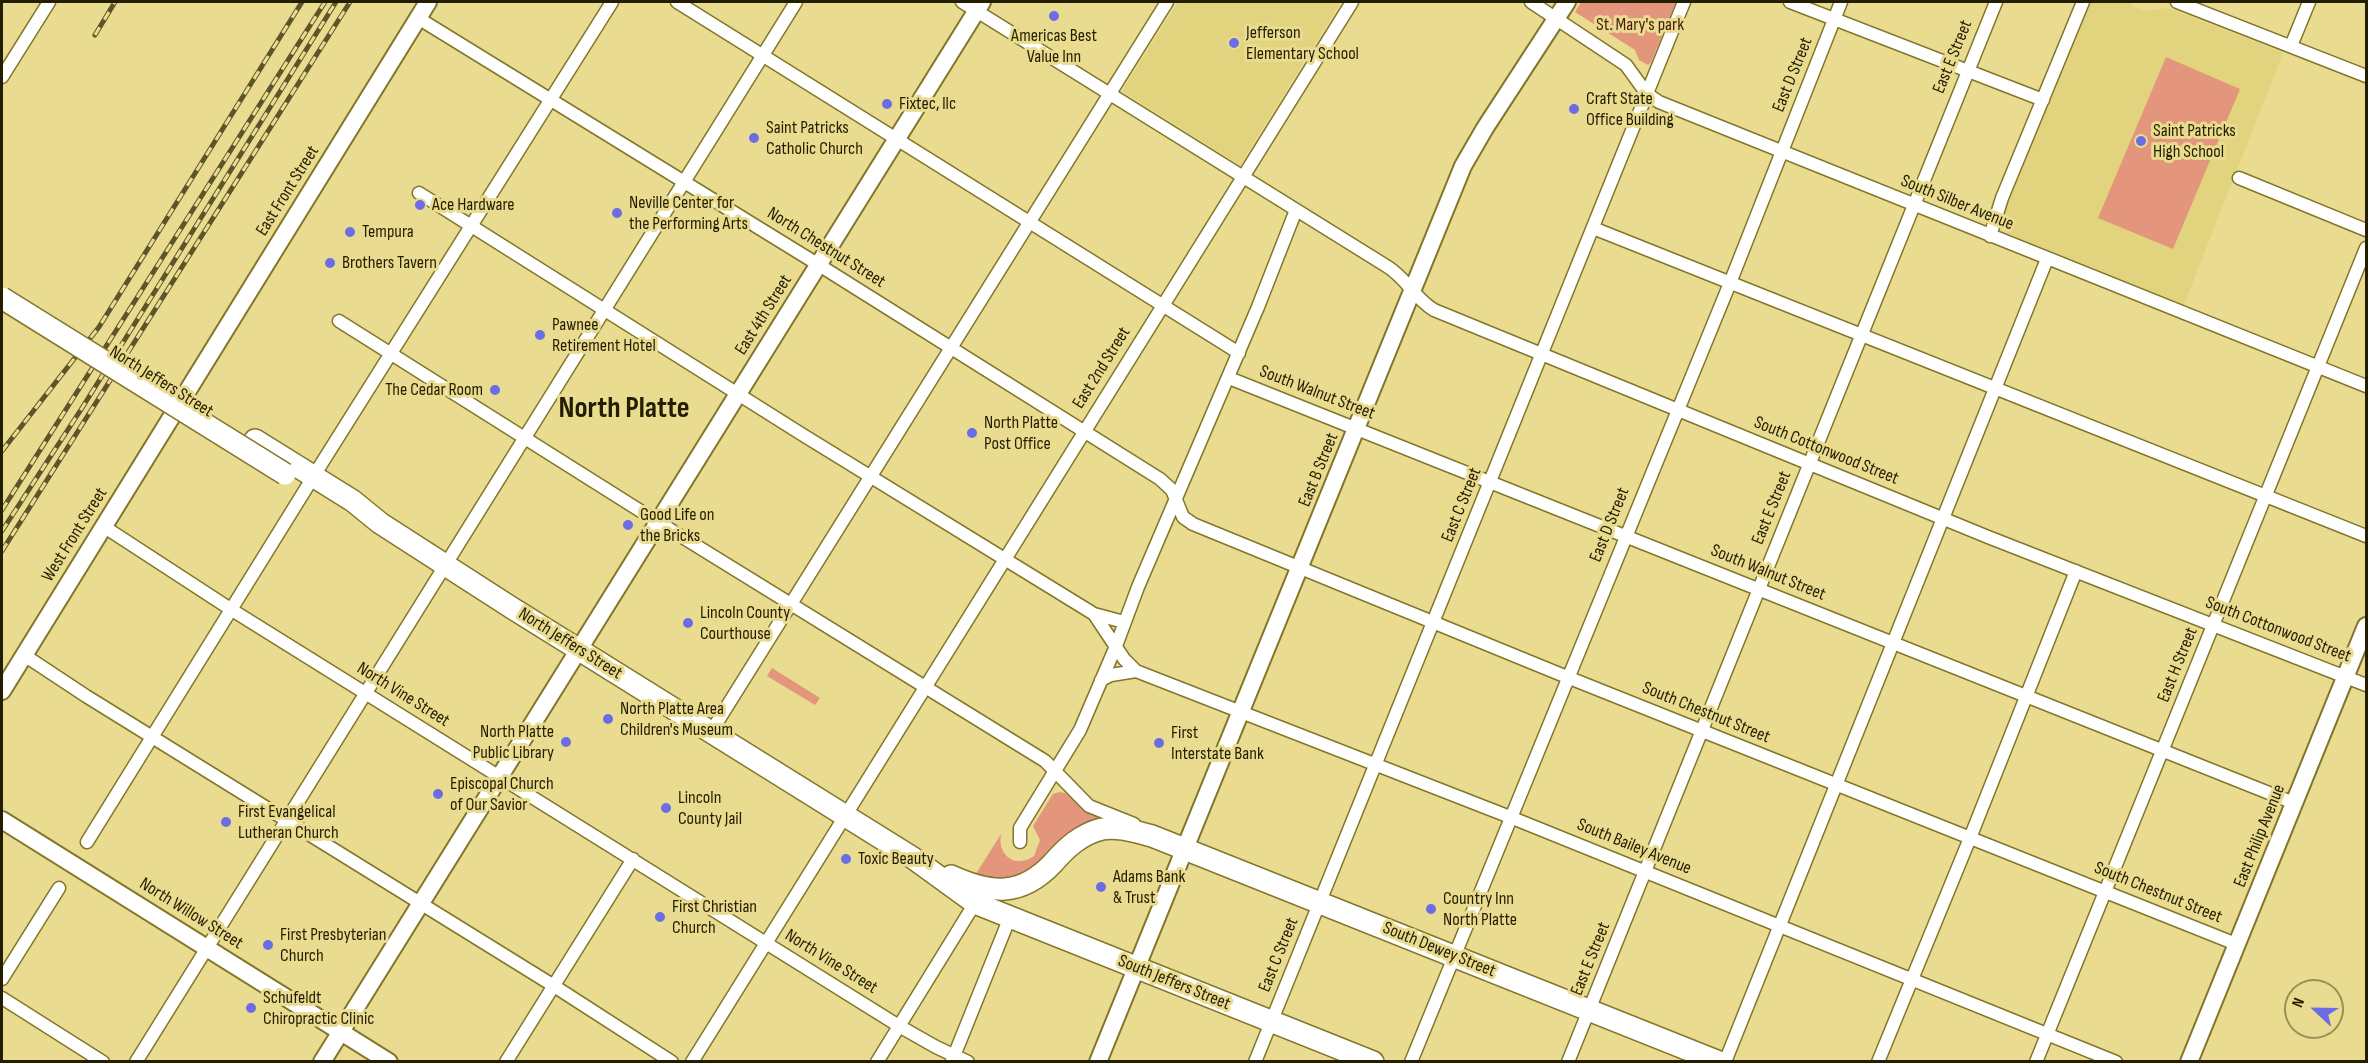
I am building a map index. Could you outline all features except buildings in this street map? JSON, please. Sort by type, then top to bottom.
[{"type":"highway","name":"North Jeffers Street","points":[[2,282],[289,469]]},
{"type":"highway","name":"North Jeffers Street","points":[[2,298],[310,482],[353,501],[380,523],[913,858],[975,903]]},
{"type":"highway","name":"North Jeffers Street","points":[[913,858],[979,888],[1002,890],[1014,888],[1037,876],[1082,837],[1099,830],[1119,828]]},
{"type":"highway","name":"South Dewey Street","points":[[1119,828],[1160,838],[1184,847],[1719,1062]]},
{"type":"highway","name":"South Jeffers Street","points":[[975,903],[1373,1062]]},
{"type":"main road","name":"East Front Street","points":[[182,400],[428,2]]},
{"type":"main road","name":"East B Street","points":[[1098,1062],[1463,166],[1567,2]]},
{"type":"main road","name":"East 4th Street","points":[[322,1062],[819,265],[897,138],[973,4]]},
{"type":"main road","name":"West Front Street","points":[[2,691],[182,400]]},
{"type":"main road","name":"East Philip Avenue","points":[[2189,1062],[2367,626]]},
{"type":"main road","name":"North Willow Street","points":[[2,820],[389,1062]]},
{"type":"street","points":[[2,77],[49,2]]},
{"type":"street","points":[[87,842],[612,2]]},
{"type":"street","points":[[677,2],[1239,353]]},
{"type":"street","points":[[136,1062],[796,2]]},
{"type":"street","points":[[711,732],[1167,2]]},
{"type":"street","name":"East 2nd Street","points":[[692,1062],[1352,2]]},
{"type":"street","name":"South Silber Avenue","points":[[1531,2],[1626,65],[1647,94],[1659,102],[2367,386]]},
{"type":"street","name":"East C Street","points":[[1255,1062],[1684,2]]},
{"type":"street","points":[[1790,2],[2043,100]]},
{"type":"street","name":"East D Street","points":[[1411,1062],[1730,283],[1841,2]]},
{"type":"street","name":"East E Street","points":[[1568,1062],[1996,2]]},
{"type":"street","points":[[1990,236],[2002,198],[2083,2]]},
{"type":"street","points":[[2177,2],[2367,76]]},
{"type":"street","points":[[2291,46],[2309,2]]},
{"type":"street","name":"South Cottonwood Street","points":[[973,4],[1110,94],[1399,274],[1420,302],[1434,310],[1943,518],[2367,685]]},
{"type":"street","name":"North Chestnut Street","points":[[418,18],[819,265],[1160,479],[1172,490],[1175,500]]},
{"type":"street","points":[[2238,178],[2367,230]]},
{"type":"street","points":[[419,193],[1094,614],[1124,622]]},
{"type":"street","points":[[1020,842],[1020,828],[1080,730],[1175,500],[1229,378],[1296,210]]},
{"type":"street","points":[[1593,228],[2367,536]]},
{"type":"street","name":"East H Street","points":[[2036,1062],[2367,248]]},
{"type":"street","points":[[1725,1062],[2047,259]]},
{"type":"street","name":"South Dewey Street","points":[[339,321],[658,522],[1045,761],[1089,806],[1154,832],[1160,838]]},
{"type":"street","name":"South Walnut Street","points":[[1229,378],[2294,803]]},
{"type":"street","name":"South Chestnut Street","points":[[1175,500],[1184,517],[1193,524],[1567,677],[2236,944]]},
{"type":"street","name":"North Vine Street","points":[[103,526],[232,610],[899,1026],[953,1059],[968,1062]]},
{"type":"street","points":[[1878,1062],[2076,571]]},
{"type":"street","name":"South Bailey Avenue","points":[[1094,614],[1136,671],[1510,817],[2116,1062]]},
{"type":"street","points":[[24,655],[672,1062]]},
{"type":"street","points":[[1101,680],[1111,675],[1136,671]]},
{"type":"street","points":[[506,1062],[633,859]]},
{"type":"street","points":[[2,979],[59,888]]},
{"type":"street","points":[[877,1062],[975,903]]},
{"type":"street","points":[[953,1059],[1010,917]]},
{"type":"street","points":[[2,998],[104,1062]]},
{"type":"shaded area","name":"Jefferson Elementary School","points":[[1178,2],[1341,2],[1240,165],[1122,91]]},
{"type":"shaded area","name":"Saint Patricks High School","points":[[2091,2],[2129,2],[2132,6],[2144,11],[2168,8],[2283,53],[2183,307],[1996,229]]},
{"type":"green space","name":"St. Mary's park","points":[[1581,2],[1676,2],[1648,65],[1639,60],[1635,50],[1575,12]]},
{"type":"green space","points":[[2166,57],[2240,89],[2173,249],[2098,218]]},
{"type":"green space","points":[[772,668],[820,698],[815,705],[767,676]]},
{"type":"green space","points":[[1065,793],[1086,811],[1103,820],[1085,824],[1071,831],[1025,874],[999,881],[974,877],[1001,834],[1002,849],[1009,858],[1021,861],[1034,856],[1040,840],[1033,826],[1053,794]]},
{"type":"railway","points":[[95,35],[115,2]]},
{"type":"railway","points":[[2,451],[99,327],[302,2]]},
{"type":"railway","points":[[2,510],[325,2]]},
{"type":"railway","points":[[2,531],[82,408],[336,2]]},
{"type":"railway","points":[[2,551],[350,2]]},
{"type":"place","name":"Americas Best Value Inn","points":[[1054,16]]},
{"type":"place","name":"Jefferson Elementary School","points":[[1234,43]]},
{"type":"place","name":"Fixtec, llc","points":[[887,104]]},
{"type":"place","name":"Craft State Office Building","points":[[1574,109]]},
{"type":"place","name":"Saint Patricks Catholic Church","points":[[754,138]]},
{"type":"place","name":"Saint Patricks High School","points":[[2141,141]]},
{"type":"place","name":"Ace Hardware","points":[[420,205]]},
{"type":"place","name":"Neville Center for the Performing Arts","points":[[617,213]]},
{"type":"place","name":"Tempura","points":[[350,232]]},
{"type":"place","name":"Brothers Tavern","points":[[330,263]]},
{"type":"place","name":"Pawnee Retirement Hotel","points":[[540,335]]},
{"type":"place","name":"The Cedar Room","points":[[495,390]]},
{"type":"place","name":"North Platte Post Office","points":[[972,433]]},
{"type":"place","name":"Good Life on the Bricks","points":[[628,525]]},
{"type":"place","name":"Lincoln County Courthouse","points":[[688,623]]},
{"type":"place","name":"North Platte Area Children's Museum","points":[[608,719]]},
{"type":"place","name":"North Platte Public Library","points":[[566,742]]},
{"type":"place","name":"First Interstate Bank","points":[[1159,743]]},
{"type":"place","name":"Episcopal Church of Our Savior","points":[[438,794]]},
{"type":"place","name":"Lincoln County Jail","points":[[666,808]]},
{"type":"place","name":"First Evangelical Lutheran Church","points":[[226,822]]},
{"type":"place","name":"Toxic Beauty","points":[[846,859]]},
{"type":"place","name":"Adams Bank & Trust","points":[[1101,887]]},
{"type":"place","name":"Country Inn North Platte","points":[[1431,909]]},
{"type":"place","name":"First Christian Church","points":[[660,917]]},
{"type":"place","name":"First Presbyterian Church","points":[[268,945]]},
{"type":"place","name":"Schufeldt Chiropractic Clinic","points":[[251,1008]]},
{"type":"district","name":"North Platte","points":[[624,409]]}]
